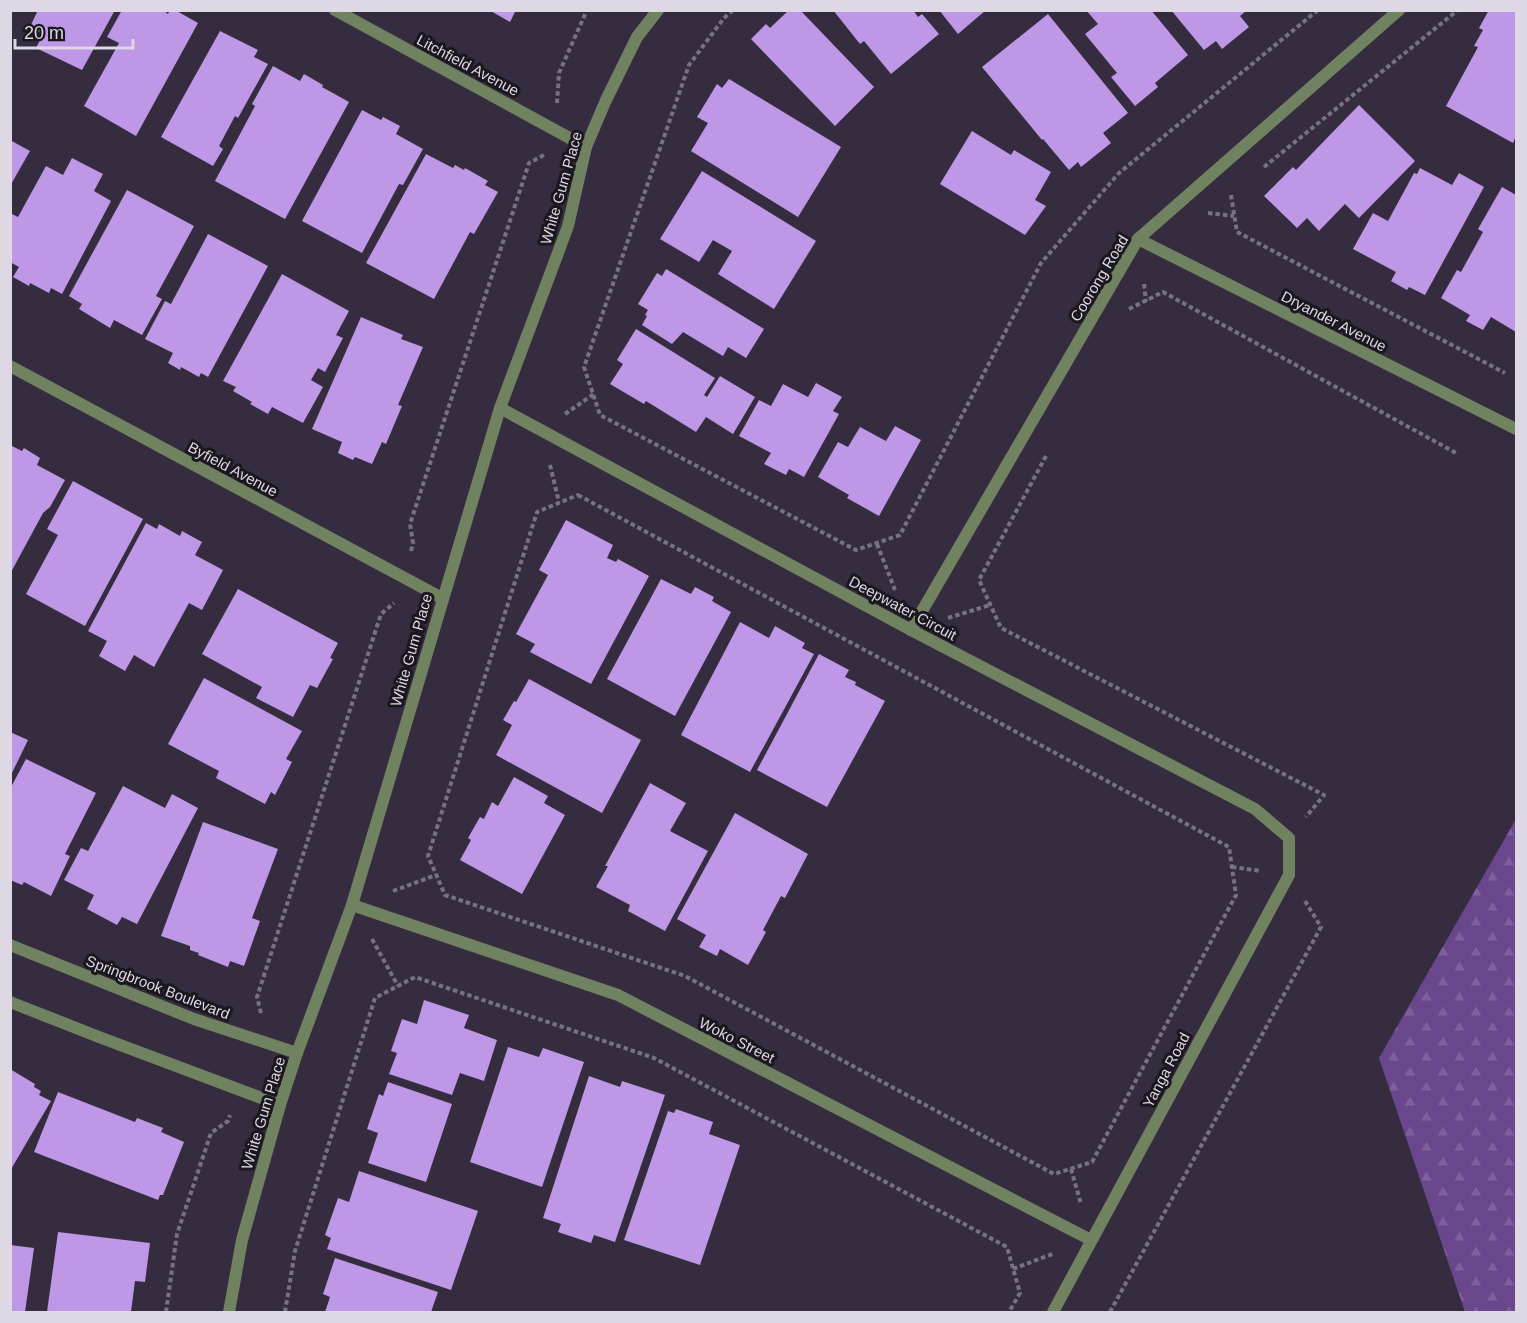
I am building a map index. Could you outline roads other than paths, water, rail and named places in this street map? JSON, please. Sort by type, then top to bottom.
[{"type":"street","name":"Litchfield Avenue","points":[[335,10],[586,147]]},
{"type":"street","name":"White Gum Place","points":[[229,1312],[242,1240],[280,1105],[352,905],[500,408],[568,226],[586,147],[606,100],[637,38],[658,10]]},
{"type":"street","name":"Coorong Road","points":[[911,630],[1138,239],[1399,10]]},
{"type":"street","name":"Dryander Avenue","points":[[1138,239],[1516,429]]},
{"type":"street","name":"Byfield Avenue","points":[[10,366],[442,598]]},
{"type":"street","name":"Deepwater Circuit","points":[[500,408],[911,630],[1255,809],[1289,838]]},
{"type":"street","name":"Yanga Road","points":[[1053,1312],[1289,875],[1289,838]]},
{"type":"street","name":"Woko Street","points":[[352,905],[618,995],[1091,1240]]},
{"type":"street","name":"Springbrook Boulevard","points":[[10,945],[194,1019],[297,1053]]},
{"type":"street","points":[[10,1002],[280,1105]]}]
